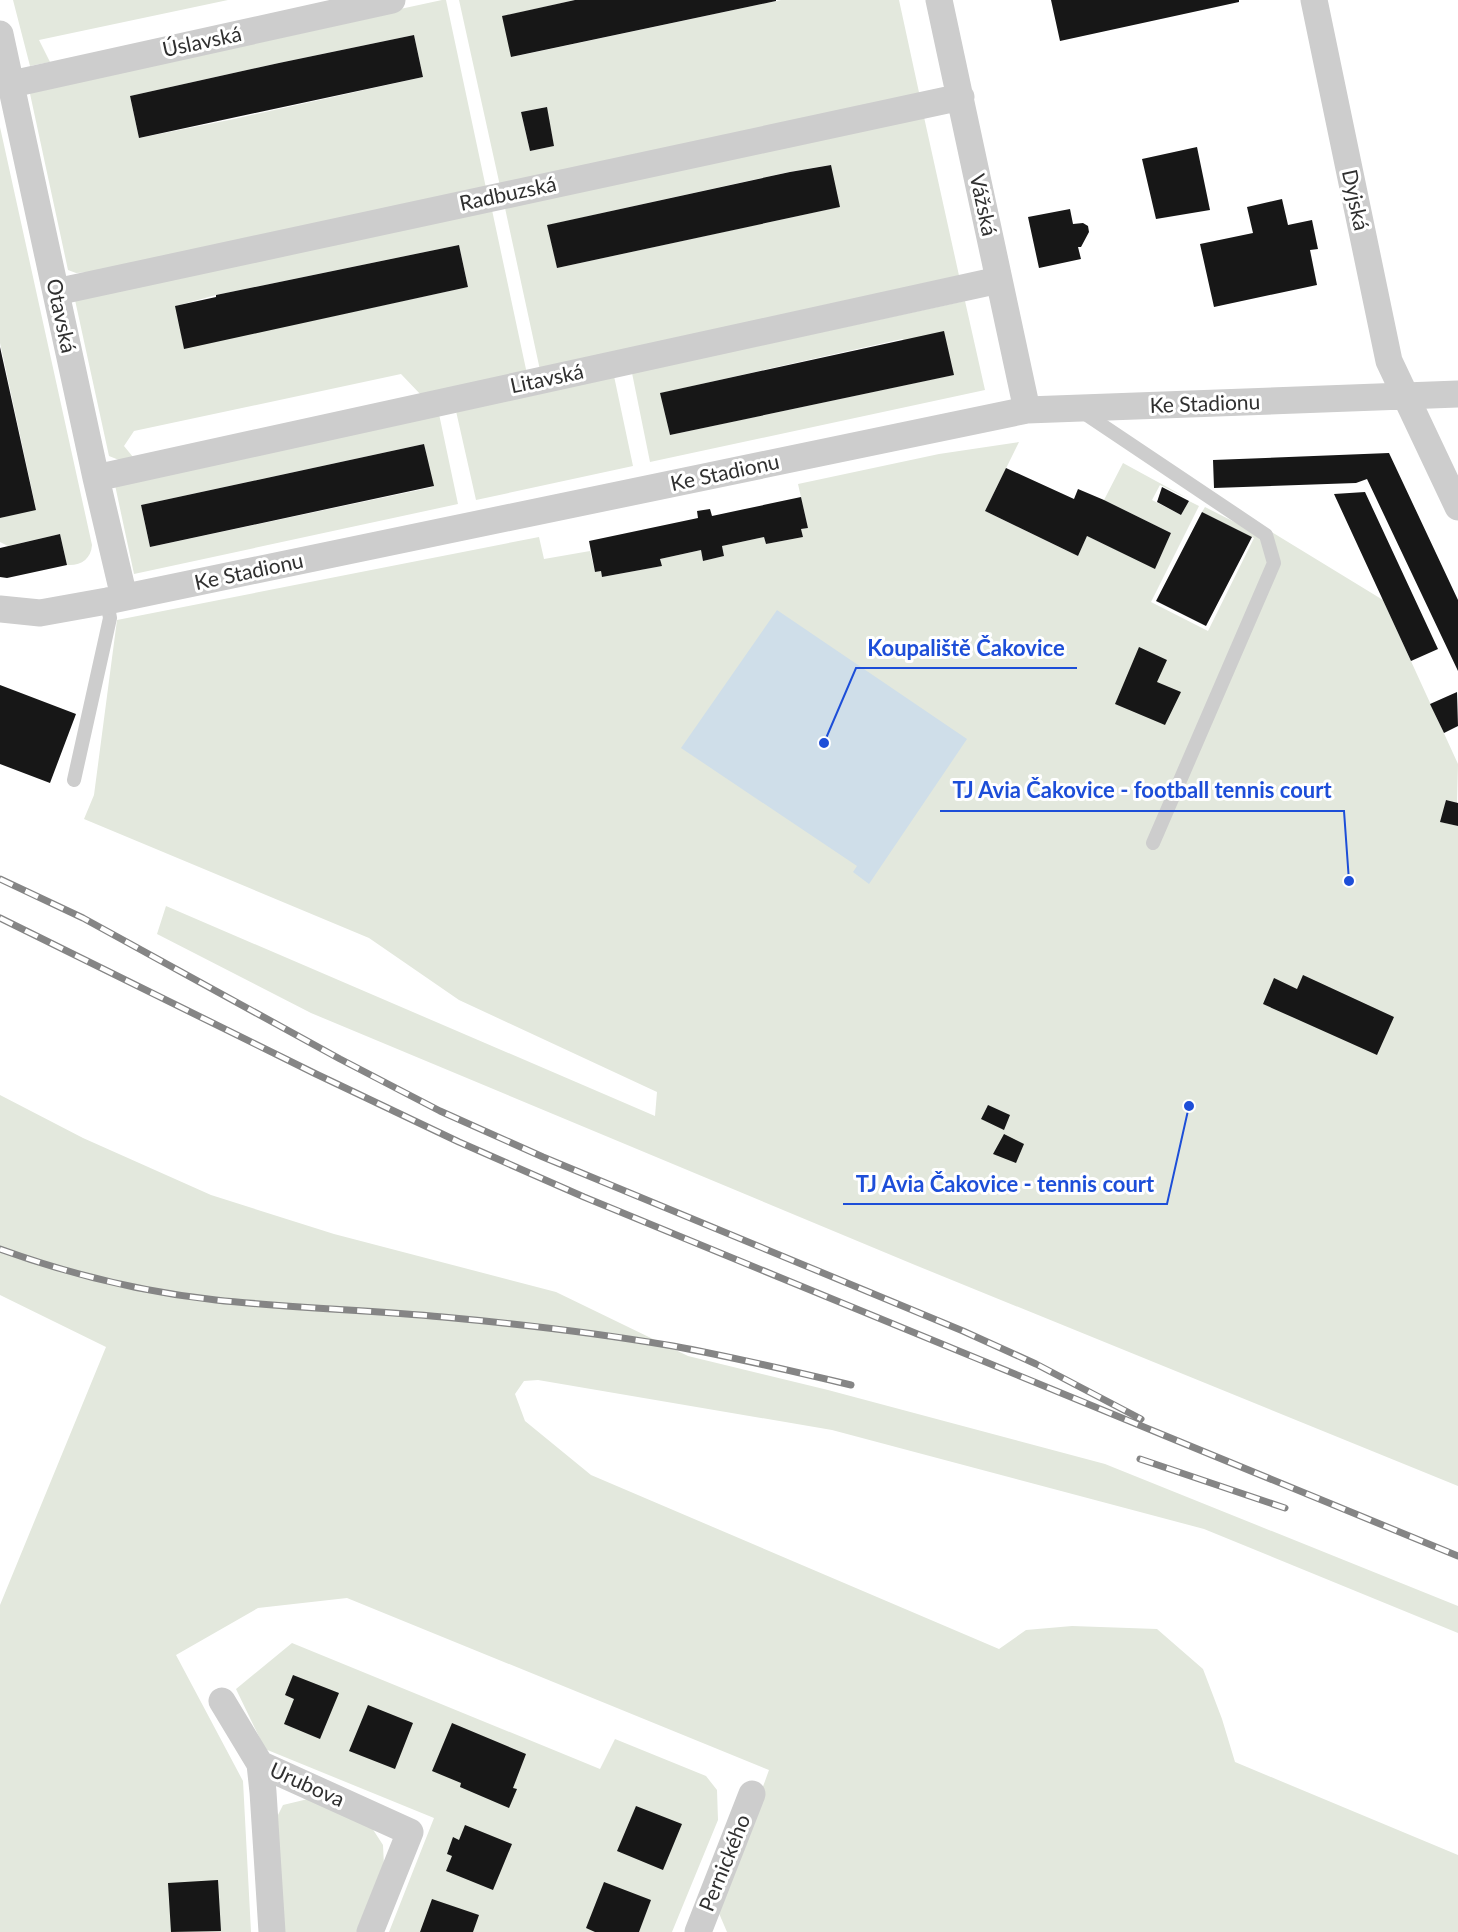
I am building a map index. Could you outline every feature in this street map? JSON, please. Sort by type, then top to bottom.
[{"type":"street","name":"Úslavská","points":[[12,84],[392,0]]},
{"type":"street","name":"Vážská","points":[[939,0],[1027,410]]},
{"type":"street","name":"Dyjská","points":[[1314,0],[1389,361],[1458,507]]},
{"type":"street","name":"Otavská","points":[[0,34],[96,478],[116,599]]},
{"type":"street","name":"Radbuzská","points":[[56,292],[961,97]]},
{"type":"street","name":"Litavská","points":[[96,478],[999,280]]},
{"type":"street","name":"Ke Stadionu","points":[[0,609],[40,613],[116,599],[1027,410],[1458,394]]},
{"type":"street","points":[[222,1701],[260,1764]]},
{"type":"street","name":"Urubova","points":[[260,1764],[272,1932]]},
{"type":"street","name":"Urubova","points":[[260,1764],[410,1832],[370,1932]]},
{"type":"street","name":"Pernického","points":[[698,1932],[752,1794]]},
{"type":"lane","points":[[1077,408],[1266,535],[1274,563],[1153,843]]},
{"type":"lane","points":[[74,780],[116,599]]},
{"type":"shaded area","points":[[13,0],[228,0],[39,40],[50,62],[30,66]]},
{"type":"shaded area","points":[[446,0],[486,188],[92,272],[76,273],[68,270],[29,89]],"holes":[[[414,35],[423,77],[139,138],[130,96]]]},
{"type":"shaded area","points":[[459,0],[575,0],[503,16],[512,57],[781,0],[899,0],[920,97],[500,186]],"holes":[[[546,107],[554,146],[530,151],[521,112]]]},
{"type":"shaded area","points":[[924,117],[960,280],[540,370],[505,208]],"holes":[[[830,165],[839,207],[557,268],[548,225]]]},
{"type":"shaded area","points":[[0,127],[92,545],[87,558],[77,564],[67,565],[60,534],[8,546],[0,542],[0,518],[36,509],[0,343]]},
{"type":"shaded area","points":[[492,210],[527,374],[422,396],[401,374],[134,431],[124,446],[133,457],[119,460],[109,456],[75,300]],"holes":[[[459,245],[468,287],[184,348],[176,306],[216,295]]]},
{"type":"shaded area","points":[[965,301],[985,390],[650,462],[632,373]],"holes":[[[902,339],[953,375],[670,435],[661,393]]]},
{"type":"shaded area","points":[[614,376],[633,466],[476,500],[456,411]]},
{"type":"shaded area","points":[[439,414],[458,504],[134,574],[115,485]],"holes":[[[424,444],[433,487],[150,547],[141,505]]]},
{"type":"shaded area","points":[[1019,442],[985,511],[1078,556],[1087,536],[1155,568],[1171,533],[1104,500],[1123,463],[1189,499],[1160,485],[1152,500],[1181,515],[1189,501],[1199,506],[1151,602],[1208,631],[1254,538],[1202,512],[1205,507],[1256,533],[1260,525],[1383,600],[1458,764],[1457,803],[1446,800],[1441,822],[1458,826],[1458,1486],[915,1265],[311,1013],[157,934],[166,906],[655,1116],[657,1092],[459,1000],[369,938],[84,819],[94,795],[117,620],[539,537],[544,559],[590,551],[595,572],[601,571],[602,577],[662,566],[660,559],[701,550],[703,561],[724,556],[722,546],[764,537],[766,544],[803,537],[801,529],[808,528],[798,484],[939,454]]},
{"type":"shaded area","points":[[777,610],[967,739],[869,884],[853,872],[857,866],[681,748]]},
{"type":"shaded area","points":[[0,1095],[83,1138],[211,1195],[334,1234],[556,1292],[688,1356],[828,1390],[1105,1464],[1458,1606],[1458,1633],[1204,1529],[832,1430],[538,1380],[524,1381],[515,1394],[525,1421],[591,1475],[999,1649],[1026,1630],[1072,1626],[1157,1629],[1203,1669],[1235,1762],[1458,1855],[1458,1932],[727,1932],[718,1911],[769,1770],[347,1598],[258,1608],[176,1655],[243,1781],[251,1932],[0,1932],[0,1605],[106,1347],[0,1295]]},
{"type":"shaded area","points":[[292,1643],[600,1769],[615,1739],[706,1776],[717,1790],[718,1820],[672,1932],[389,1932],[434,1818],[265,1749],[236,1689]]},
{"type":"shaded area","points":[[308,1799],[372,1828],[383,1845],[384,1866],[357,1932],[280,1932],[274,1823],[283,1805]]},
{"type":"building","points":[[575,0],[776,1],[511,57],[502,16]]},
{"type":"building","points":[[1051,0],[1239,0],[1239,2],[1060,41]]},
{"type":"building","points":[[414,35],[423,77],[139,138],[130,96]]},
{"type":"building","points":[[547,107],[554,146],[530,151],[521,112]]},
{"type":"building","points":[[1197,147],[1210,210],[1156,219],[1142,159]]},
{"type":"building","points":[[831,165],[840,207],[557,268],[547,225]]},
{"type":"building","points":[[1282,199],[1288,225],[1312,220],[1318,249],[1310,250],[1317,285],[1214,307],[1200,244],[1253,233],[1247,207]]},
{"type":"building","points":[[1070,209],[1073,224],[1083,223],[1088,226],[1089,232],[1081,247],[1078,247],[1081,259],[1039,268],[1028,217]]},
{"type":"building","points":[[459,245],[468,287],[184,349],[175,306],[216,297],[216,295]]},
{"type":"building","points":[[944,331],[954,375],[670,435],[660,393]]},
{"type":"building","points":[[0,347],[36,510],[0,518]]},
{"type":"building","points":[[424,444],[434,486],[150,547],[141,505]]},
{"type":"building","points":[[1389,453],[1458,600],[1458,671],[1367,479],[1356,483],[1214,488],[1213,460]]},
{"type":"building","points":[[1006,468],[1074,499],[1078,489],[1171,533],[1155,569],[1087,536],[1078,556],[985,511]]},
{"type":"building","points":[[1162,487],[1189,501],[1181,515],[1157,502]]},
{"type":"building","points":[[1365,492],[1438,649],[1411,661],[1334,494]]},
{"type":"building","points":[[801,497],[808,528],[801,529],[803,537],[766,544],[764,537],[722,546],[724,556],[703,561],[701,550],[660,559],[662,566],[602,577],[601,571],[595,572],[589,541],[698,518],[697,511],[710,509],[712,516]]},
{"type":"building","points":[[1202,512],[1252,537],[1206,626],[1156,601]]},
{"type":"building","points":[[60,534],[67,565],[7,578],[0,577],[0,548]]},
{"type":"building","points":[[1139,647],[1167,660],[1157,682],[1181,692],[1165,725],[1115,704]]},
{"type":"building","points":[[0,685],[76,714],[50,783],[0,764]]},
{"type":"building","points":[[1457,692],[1458,726],[1444,733],[1430,704]]},
{"type":"building","points":[[1446,800],[1458,803],[1458,826],[1440,822]]},
{"type":"building","points":[[1303,975],[1394,1017],[1377,1055],[1263,1004],[1274,978],[1297,989]]},
{"type":"building","points":[[988,1105],[1010,1115],[1004,1130],[981,1119]]},
{"type":"building","points":[[1004,1134],[1024,1144],[1016,1163],[993,1154]]},
{"type":"building","points":[[293,1675],[339,1693],[320,1739],[284,1724],[294,1699],[285,1695]]},
{"type":"building","points":[[368,1705],[413,1723],[395,1769],[349,1751]]},
{"type":"building","points":[[452,1723],[526,1754],[513,1788],[517,1789],[509,1808],[460,1787],[461,1783],[432,1771]]},
{"type":"building","points":[[636,1806],[682,1824],[663,1870],[617,1851]]},
{"type":"building","points":[[465,1825],[512,1844],[493,1890],[446,1871],[452,1856],[447,1854],[453,1837],[459,1840]]},
{"type":"building","points":[[218,1880],[221,1931],[171,1932],[168,1883]]},
{"type":"building","points":[[604,1882],[651,1900],[639,1932],[595,1932],[586,1928]]},
{"type":"building","points":[[432,1899],[479,1915],[473,1932],[420,1932]]},
{"type":"railway","points":[[0,879],[83,918],[340,1059],[440,1111],[543,1157],[963,1331],[1036,1364],[1141,1419]]},
{"type":"railway","points":[[0,918],[316,1074],[459,1142],[584,1197],[1458,1556]]},
{"type":"railway","points":[[0,1249],[79,1274],[189,1297],[443,1317],[587,1333],[695,1350],[851,1385]]},
{"type":"railway","points":[[1140,1459],[1285,1508]]},
{"type":"place","name":"Koupaliště Čakovice","points":[[824,743]]},
{"type":"place","name":"TJ Avia Čakovice - football tennis court","points":[[1349,881]]},
{"type":"place","name":"TJ Avia Čakovice - tennis court","points":[[1189,1106]]}]
